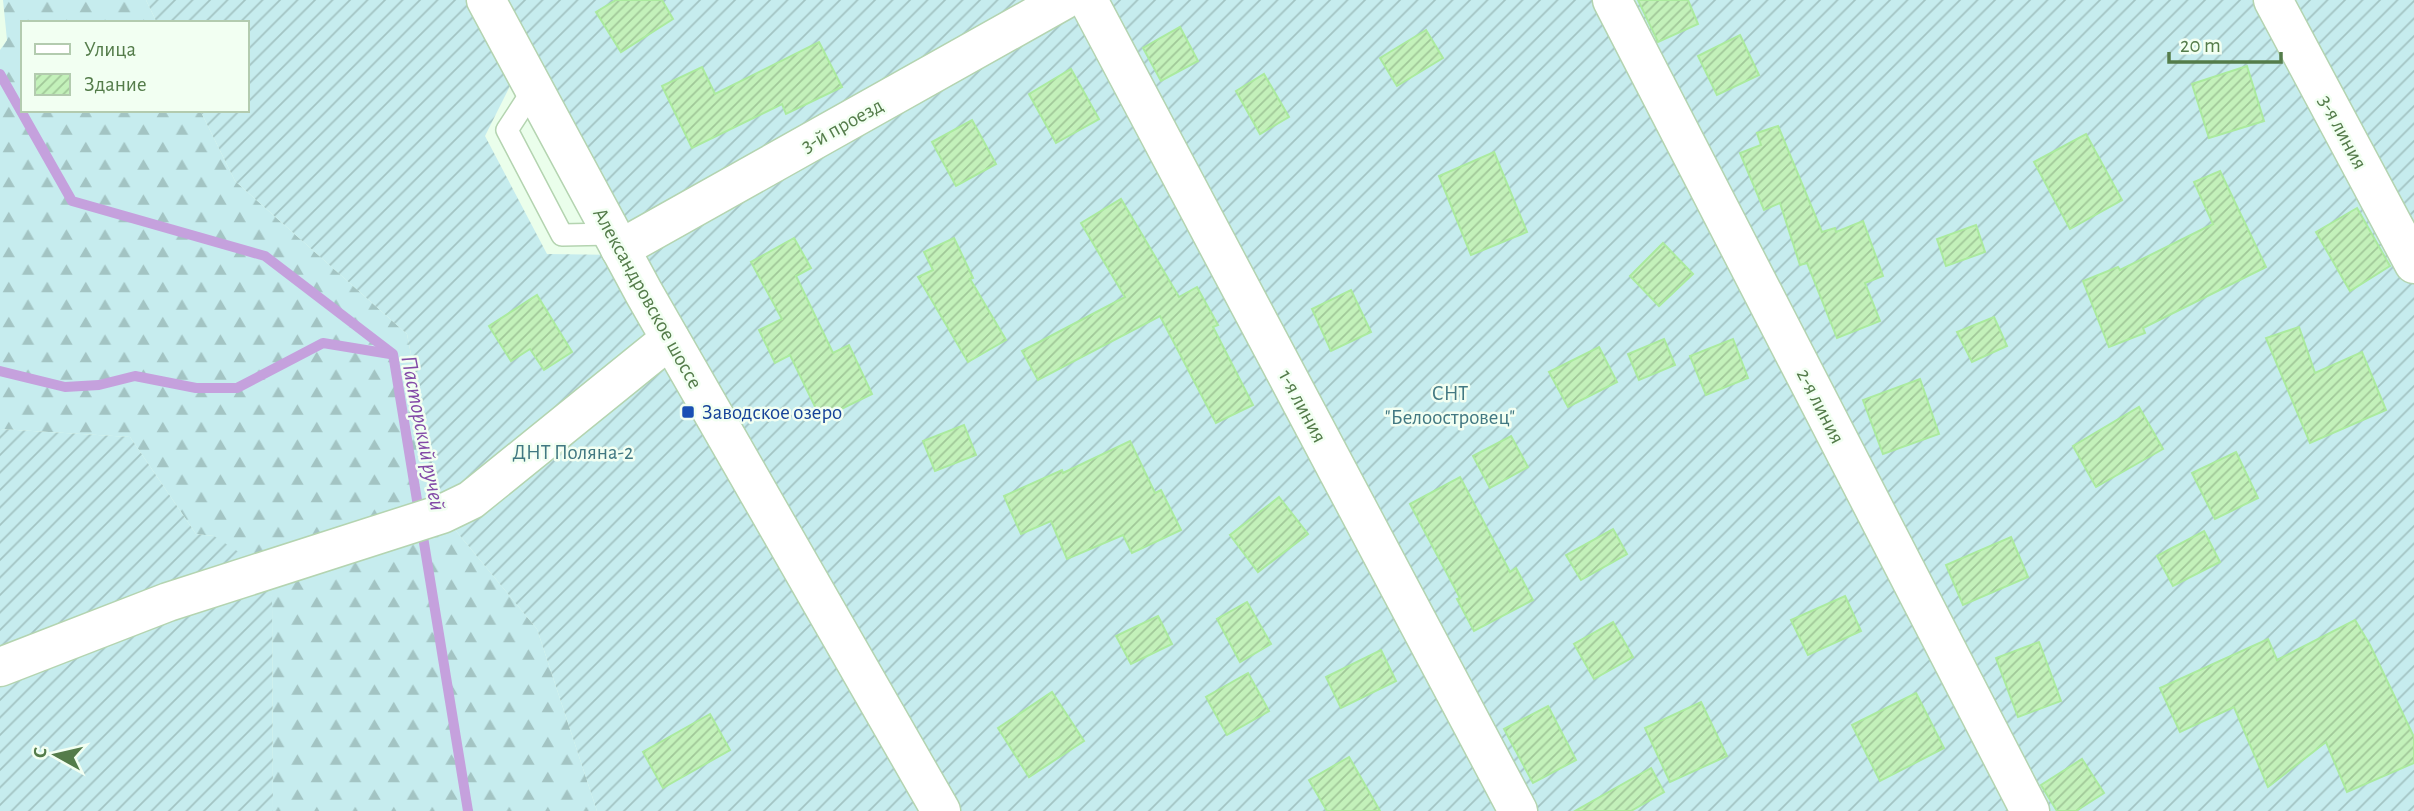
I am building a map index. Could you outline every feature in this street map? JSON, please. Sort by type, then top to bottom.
[{"type":"street","name":"Александровское шоссе","points":[[486,0],[670,339],[941,811]]},
{"type":"street","name":"3-й проезд","points":[[616,242],[1064,0]]},
{"type":"street","name":"1-я линия","points":[[1088,0],[1518,811]]},
{"type":"street","name":"2-я линия","points":[[1612,0],[2030,811]]},
{"type":"street","name":"3-я линия","points":[[2273,0],[2414,264]]},
{"type":"street","points":[[0,667],[168,601],[442,514],[471,500],[670,339]]},
{"type":"green space","points":[[3,0],[146,0],[156,21],[21,21],[21,112],[201,112],[235,181],[407,334],[442,514],[537,629],[597,811],[273,811],[272,596],[214,536],[196,534],[130,437],[0,429],[0,50],[7,40]]},
{"type":"green space","name":"СНТ \"Белоостровец\"","points":[[146,0],[2414,0],[2414,811],[597,811],[537,629],[442,514],[407,334],[235,181],[201,112],[248,112],[248,21],[156,21]],"holes":[[[521,64],[622,255],[547,254],[485,136]]]},
{"type":"green space","points":[[0,429],[130,437],[196,534],[214,536],[265,569],[272,596],[273,811],[0,811]]},
{"type":"building","points":[[616,0],[662,0],[673,19],[621,52],[596,12]]},
{"type":"building","points":[[1638,0],[1688,0],[1698,24],[1658,42]]},
{"type":"building","points":[[1180,27],[1198,61],[1161,81],[1143,48]]},
{"type":"building","points":[[1426,30],[1443,58],[1397,86],[1380,58]]},
{"type":"building","points":[[1740,35],[1759,75],[1717,95],[1698,56]]},
{"type":"building","points":[[819,42],[842,87],[786,114],[782,104],[692,148],[662,86],[702,67],[715,94]]},
{"type":"building","points":[[2247,66],[2264,121],[2209,138],[2192,84]]},
{"type":"building","points":[[1071,69],[1099,119],[1056,143],[1029,94]]},
{"type":"building","points":[[1264,74],[1289,117],[1260,134],[1236,91]]},
{"type":"building","points":[[972,120],[996,164],[956,186],[932,142]]},
{"type":"building","points":[[1778,126],[1822,232],[1835,228],[1836,232],[1863,221],[1883,276],[1865,283],[1880,321],[1837,338],[1807,263],[1800,265],[1780,203],[1764,210],[1740,153],[1761,145],[1757,133]]},
{"type":"building","points":[[2086,134],[2122,200],[2070,229],[2034,162]]},
{"type":"building","points":[[1494,152],[1527,232],[1471,255],[1439,176]]},
{"type":"building","points":[[2220,171],[2266,267],[2143,328],[2145,333],[2109,347],[2083,281],[2118,267],[2120,270],[2213,224],[2194,182]]},
{"type":"building","points":[[1121,199],[1179,297],[1197,287],[1218,325],[1213,327],[1253,405],[1216,423],[1160,316],[1038,380],[1022,351],[1125,297],[1081,223]]},
{"type":"building","points":[[2357,208],[2390,266],[2350,291],[2316,232]]},
{"type":"building","points":[[1976,225],[1985,252],[1946,266],[1937,239]]},
{"type":"building","points":[[794,238],[811,268],[796,276],[833,353],[849,345],[872,394],[821,419],[790,355],[775,363],[759,330],[782,319],[751,262]]},
{"type":"building","points":[[954,238],[973,278],[970,279],[1006,340],[968,362],[918,277],[933,270],[924,252]]},
{"type":"building","points":[[1663,243],[1693,274],[1659,306],[1630,276]]},
{"type":"building","points":[[1351,290],[1371,332],[1331,351],[1312,309]]},
{"type":"building","points":[[537,295],[572,352],[544,370],[530,349],[511,361],[489,326]]},
{"type":"building","points":[[1994,317],[2007,346],[1972,362],[1957,332]]},
{"type":"building","points":[[2299,327],[2315,373],[2362,352],[2386,410],[2310,443],[2266,338]]},
{"type":"building","points":[[1664,339],[1675,365],[1639,380],[1628,354]]},
{"type":"building","points":[[1733,339],[1748,378],[1706,395],[1690,356]]},
{"type":"building","points":[[1599,347],[1617,382],[1568,407],[1549,372]]},
{"type":"building","points":[[1920,379],[1939,434],[1883,454],[1863,400]]},
{"type":"building","points":[[2139,407],[2163,449],[2096,487],[2073,446]]},
{"type":"building","points":[[964,425],[976,455],[935,471],[923,441]]},
{"type":"building","points":[[1511,436],[1528,467],[1490,488],[1473,456]]},
{"type":"building","points":[[1130,441],[1155,493],[1161,490],[1181,530],[1132,553],[1123,535],[1067,559],[1051,521],[1021,534],[1004,496],[1062,470],[1063,473]]},
{"type":"building","points":[[2236,452],[2258,498],[2215,519],[2192,473]]},
{"type":"building","points":[[1460,477],[1510,572],[1516,568],[1533,600],[1474,631],[1457,599],[1460,598],[1410,504]]},
{"type":"building","points":[[1279,497],[1308,534],[1258,572],[1230,535]]},
{"type":"building","points":[[1613,529],[1627,554],[1581,580],[1566,555]]},
{"type":"building","points":[[2204,531],[2220,562],[2173,586],[2157,556]]},
{"type":"building","points":[[2011,537],[2028,577],[1963,605],[1946,565]]},
{"type":"building","points":[[1845,596],[1861,631],[1808,655],[1791,620]]},
{"type":"building","points":[[1247,602],[1271,644],[1240,662],[1217,619]]},
{"type":"building","points":[[1158,616],[1172,644],[1131,664],[1116,636]]},
{"type":"building","points":[[2355,620],[2370,645],[2414,737],[2414,763],[2347,792],[2326,742],[2268,787],[2234,707],[2180,732],[2160,688],[2268,639],[2277,660]]},
{"type":"building","points":[[1613,622],[1633,657],[1594,679],[1574,644]]},
{"type":"building","points":[[2039,642],[2061,701],[2018,717],[1996,658]]},
{"type":"building","points":[[1381,650],[1396,681],[1341,708],[1326,677]]},
{"type":"building","points":[[1248,673],[1269,711],[1227,735],[1206,697]]},
{"type":"building","points":[[1052,692],[1084,741],[1029,777],[998,728]]},
{"type":"building","points":[[1916,693],[1944,748],[1880,781],[1852,725]]},
{"type":"building","points":[[1701,702],[1727,756],[1670,782],[1645,728]]},
{"type":"building","points":[[1548,706],[1576,760],[1533,783],[1504,729]]},
{"type":"building","points":[[710,714],[730,750],[663,788],[643,752]]},
{"type":"building","points":[[1349,757],[1380,811],[1327,811],[1309,780]]},
{"type":"building","points":[[2082,759],[2104,793],[2076,811],[2057,811],[2041,785]]},
{"type":"building","points":[[1651,768],[1664,792],[1631,811],[1575,811]]},
{"type":"waterway","name":"Пасторский ручей","points":[[0,74],[21,111]]},
{"type":"waterway","name":"Пасторский ручей","points":[[22,112],[72,201],[265,256],[393,354],[468,811]]},
{"type":"waterway","points":[[0,371],[65,387],[99,385],[135,376],[196,388],[237,388],[323,343],[390,354]]},
{"type":"place","name":"Заводское озеро","points":[[688,412]]},
{"type":"park label","name":"ДНТ Поляна-2","points":[[573,452]]}]
